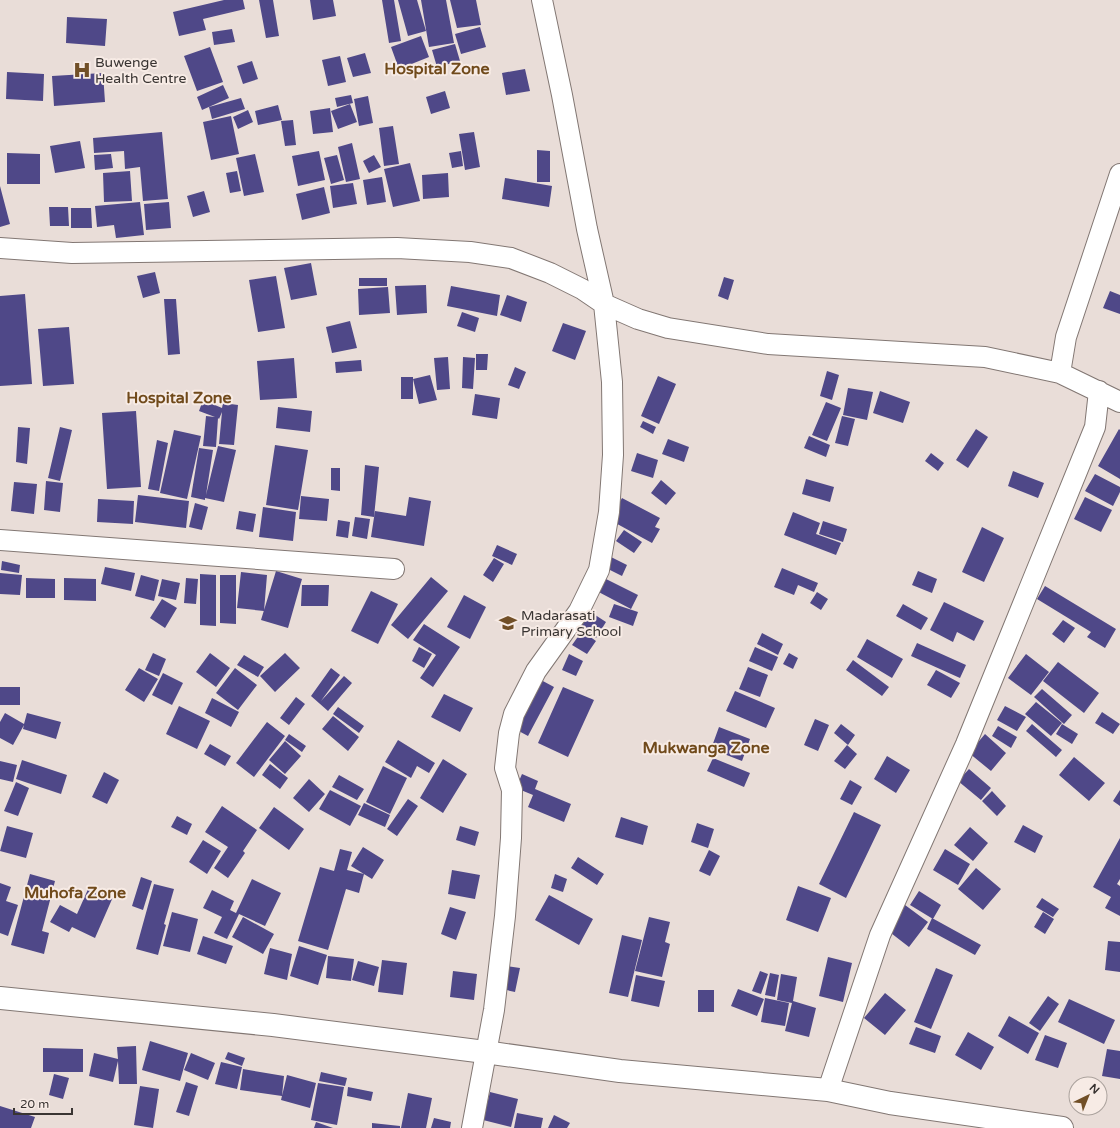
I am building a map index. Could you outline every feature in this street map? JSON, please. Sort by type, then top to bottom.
[{"type":"main road","points":[[0,998],[273,1025],[620,1071],[828,1090],[890,1103],[1062,1128]]},
{"type":"street","points":[[472,1128],[494,1010],[505,916],[511,846],[512,790],[505,768],[509,733],[514,714],[536,671],[579,611],[599,570],[609,512],[613,455],[612,389],[604,304],[586,229],[562,95],[542,0]]},
{"type":"street","points":[[1060,373],[1066,337],[1120,174]]},
{"type":"street","points":[[0,248],[72,253],[397,248],[470,252],[511,258],[550,273],[582,289],[604,304],[638,319],[668,328],[768,344],[985,357],[1060,373],[1120,402]]},
{"type":"street","points":[[828,1090],[880,935],[966,744],[1095,427],[1099,391]]},
{"type":"street","points":[[0,540],[394,569]]},
{"type":"building","points":[[224,0],[243,0],[245,9],[203,19],[206,30],[179,36],[173,12]]},
{"type":"building","points":[[259,0],[273,0],[279,36],[266,38]]},
{"type":"building","points":[[310,0],[333,0],[336,16],[313,20]]},
{"type":"building","points":[[382,0],[394,0],[401,41],[389,43]]},
{"type":"building","points":[[398,0],[417,0],[426,31],[408,36]]},
{"type":"building","points":[[421,0],[446,0],[454,43],[429,47]]},
{"type":"building","points":[[450,0],[476,0],[481,25],[457,28]]},
{"type":"building","points":[[67,17],[107,19],[105,46],[66,43]]},
{"type":"building","points":[[480,27],[486,47],[461,54],[455,34]]},
{"type":"building","points":[[232,29],[235,42],[214,45],[212,32]]},
{"type":"building","points":[[421,36],[429,57],[399,69],[391,47]]},
{"type":"building","points":[[455,44],[460,61],[437,67],[432,50]]},
{"type":"building","points":[[210,47],[223,82],[197,91],[184,56]]},
{"type":"building","points":[[365,53],[371,73],[353,77],[347,58]]},
{"type":"building","points":[[340,56],[346,82],[328,86],[322,60]]},
{"type":"building","points":[[252,61],[258,79],[243,84],[237,66]]},
{"type":"building","points":[[525,69],[530,91],[506,95],[502,73]]},
{"type":"building","points":[[7,72],[44,74],[43,101],[6,99]]},
{"type":"building","points":[[103,73],[105,102],[54,106],[52,76]]},
{"type":"building","points":[[223,85],[229,98],[202,110],[197,97]]},
{"type":"building","points":[[445,91],[450,108],[431,114],[426,97]]},
{"type":"building","points":[[351,95],[353,103],[337,107],[335,98]]},
{"type":"building","points":[[368,96],[373,123],[359,126],[354,99]]},
{"type":"building","points":[[241,98],[245,109],[212,119],[209,107]]},
{"type":"building","points":[[350,104],[357,122],[338,129],[331,111]]},
{"type":"building","points":[[278,105],[282,120],[258,125],[255,111]]},
{"type":"building","points":[[330,108],[333,132],[313,134],[310,111]]},
{"type":"building","points":[[248,110],[253,122],[238,129],[233,117]]},
{"type":"building","points":[[231,116],[239,154],[211,160],[203,122]]},
{"type":"building","points":[[293,120],[296,145],[285,146],[281,121]]},
{"type":"building","points":[[393,126],[399,164],[384,166],[379,128]]},
{"type":"building","points":[[162,132],[168,199],[143,201],[140,167],[125,169],[124,151],[94,153],[93,138]]},
{"type":"building","points":[[474,132],[480,167],[465,170],[459,134]]},
{"type":"building","points":[[80,141],[85,168],[55,173],[50,146]]},
{"type":"building","points":[[352,143],[360,179],[346,182],[338,147]]},
{"type":"building","points":[[537,150],[550,151],[550,182],[537,182]]},
{"type":"building","points":[[319,151],[325,180],[298,186],[292,156]]},
{"type":"building","points":[[461,151],[463,166],[452,168],[449,153]]},
{"type":"building","points":[[7,153],[40,154],[40,184],[7,184]]},
{"type":"building","points":[[111,154],[113,168],[95,170],[94,155]]},
{"type":"building","points":[[255,154],[264,192],[244,196],[236,158]]},
{"type":"building","points":[[337,155],[344,180],[331,184],[324,158]]},
{"type":"building","points":[[374,155],[381,167],[369,173],[363,161]]},
{"type":"building","points":[[410,163],[420,201],[393,207],[384,169]]},
{"type":"building","points":[[130,171],[132,201],[104,202],[103,173]]},
{"type":"building","points":[[237,171],[241,191],[230,193],[226,173]]},
{"type":"building","points":[[448,173],[449,197],[423,199],[422,175]]},
{"type":"building","points":[[382,177],[386,202],[367,205],[363,180]]},
{"type":"building","points":[[505,178],[552,186],[549,207],[502,199]]},
{"type":"building","points":[[353,183],[357,204],[333,208],[330,186]]},
{"type":"building","points":[[0,186],[10,224],[0,227]]},
{"type":"building","points":[[324,187],[330,213],[302,220],[296,194]]},
{"type":"building","points":[[204,191],[210,212],[193,217],[187,196]]},
{"type":"building","points":[[140,202],[144,235],[116,238],[114,225],[97,227],[95,206]]},
{"type":"building","points":[[169,202],[171,228],[146,230],[144,204]]},
{"type":"building","points":[[49,207],[68,207],[69,226],[50,226]]},
{"type":"building","points":[[71,208],[91,208],[92,228],[71,228]]},
{"type":"building","points":[[311,263],[317,295],[291,300],[284,268]]},
{"type":"building","points":[[155,272],[160,293],[143,298],[137,276]]},
{"type":"building","points":[[276,276],[285,328],[258,332],[249,280]]},
{"type":"building","points":[[724,277],[734,280],[728,300],[718,296]]},
{"type":"building","points":[[359,278],[387,278],[387,286],[359,286]]},
{"type":"building","points":[[426,285],[427,313],[397,315],[395,286]]},
{"type":"building","points":[[451,286],[500,295],[497,316],[447,306]]},
{"type":"building","points":[[388,287],[390,313],[359,315],[358,289]]},
{"type":"building","points":[[1110,291],[1120,295],[1120,314],[1103,308]]},
{"type":"building","points":[[25,294],[32,384],[0,386],[0,296]]},
{"type":"building","points":[[507,295],[527,302],[521,322],[500,315]]},
{"type":"building","points":[[164,299],[176,299],[180,354],[168,355]]},
{"type":"building","points":[[462,312],[479,318],[475,332],[457,326]]},
{"type":"building","points":[[350,321],[357,348],[332,353],[326,327]]},
{"type":"building","points":[[563,323],[586,331],[575,360],[552,351]]},
{"type":"building","points":[[69,327],[74,384],[43,386],[38,329]]},
{"type":"building","points":[[476,354],[488,354],[487,370],[476,370]]},
{"type":"building","points":[[448,357],[450,389],[437,390],[434,358]]},
{"type":"building","points":[[463,357],[475,358],[473,389],[462,388]]},
{"type":"building","points":[[294,358],[297,398],[260,400],[257,361]]},
{"type":"building","points":[[361,360],[362,371],[336,373],[335,362]]},
{"type":"building","points":[[515,367],[526,372],[519,389],[508,385]]},
{"type":"building","points":[[827,371],[839,375],[832,400],[820,396]]},
{"type":"building","points":[[430,375],[437,400],[419,404],[413,379]]},
{"type":"building","points":[[658,376],[676,384],[659,424],[641,416]]},
{"type":"building","points":[[401,377],[413,377],[413,399],[401,399]]},
{"type":"building","points":[[848,388],[873,392],[867,420],[843,415]]},
{"type":"building","points":[[880,391],[910,402],[903,423],[873,413]]},
{"type":"building","points":[[475,394],[500,398],[497,419],[472,415]]},
{"type":"building","points":[[203,400],[222,408],[223,403],[238,405],[234,445],[219,444],[222,412],[219,419],[218,418],[216,447],[203,446],[206,416],[215,417],[199,411]]},
{"type":"building","points":[[826,402],[841,408],[827,441],[812,435]]},
{"type":"building","points":[[278,407],[312,411],[310,432],[276,428]]},
{"type":"building","points":[[136,411],[141,487],[107,489],[102,413]]},
{"type":"building","points":[[842,416],[855,419],[848,446],[835,443]]},
{"type":"building","points":[[643,421],[656,427],[653,434],[640,427]]},
{"type":"building","points":[[18,427],[30,428],[27,464],[16,462]]},
{"type":"building","points":[[60,427],[72,430],[60,481],[48,478]]},
{"type":"building","points":[[976,429],[988,437],[968,468],[956,460]]},
{"type":"building","points":[[1119,429],[1120,430],[1120,479],[1098,466]]},
{"type":"building","points":[[174,430],[201,436],[187,499],[160,493]]},
{"type":"building","points":[[809,436],[830,445],[826,457],[804,448]]},
{"type":"building","points":[[668,439],[689,447],[684,462],[662,454]]},
{"type":"building","points":[[157,440],[168,443],[159,491],[148,489]]},
{"type":"building","points":[[275,445],[308,450],[298,510],[266,505]]},
{"type":"building","points":[[218,446],[236,450],[224,502],[191,497],[199,448],[213,450],[206,495]]},
{"type":"building","points":[[637,453],[658,460],[653,478],[631,471]]},
{"type":"building","points":[[931,453],[944,463],[938,471],[925,461]]},
{"type":"building","points":[[365,465],[379,467],[374,517],[361,515]]},
{"type":"building","points":[[331,468],[340,468],[340,491],[331,490]]},
{"type":"building","points":[[1013,471],[1044,483],[1038,498],[1008,486]]},
{"type":"building","points":[[1095,474],[1120,487],[1120,492],[1113,506],[1085,491]]},
{"type":"building","points":[[806,479],[834,487],[830,502],[802,494]]},
{"type":"building","points":[[661,480],[676,493],[666,505],[651,493]]},
{"type":"building","points":[[46,481],[63,483],[60,512],[44,510]]},
{"type":"building","points":[[14,482],[37,484],[34,514],[11,511]]},
{"type":"building","points":[[138,495],[189,501],[186,528],[135,522]]},
{"type":"building","points":[[301,496],[329,499],[327,521],[299,519]]},
{"type":"building","points":[[409,497],[431,501],[424,546],[371,537],[375,511],[406,516]]},
{"type":"building","points":[[1085,497],[1112,510],[1101,532],[1074,519]]},
{"type":"building","points":[[622,498],[660,518],[655,527],[660,529],[652,543],[610,520]]},
{"type":"building","points":[[98,499],[134,501],[133,524],[97,522]]},
{"type":"building","points":[[195,503],[208,507],[202,530],[189,527]]},
{"type":"building","points":[[263,507],[296,512],[293,541],[259,537]]},
{"type":"building","points":[[239,511],[256,514],[253,532],[236,529]]},
{"type":"building","points":[[793,512],[820,523],[816,534],[841,543],[836,555],[784,535]]},
{"type":"building","points":[[355,517],[370,519],[367,539],[352,536]]},
{"type":"building","points":[[338,520],[350,522],[348,538],[336,536]]},
{"type":"building","points":[[823,521],[847,529],[843,542],[819,534]]},
{"type":"building","points":[[982,527],[1004,538],[984,582],[962,572]]},
{"type":"building","points":[[624,530],[642,542],[634,553],[616,541]]},
{"type":"building","points":[[497,545],[517,554],[512,565],[492,556]]},
{"type":"building","points":[[609,556],[627,565],[622,576],[604,567]]},
{"type":"building","points":[[494,558],[504,564],[493,582],[483,575]]},
{"type":"building","points":[[2,561],[20,565],[19,573],[1,570]]},
{"type":"building","points":[[105,567],[135,573],[131,591],[101,584]]},
{"type":"building","points":[[782,568],[818,583],[814,592],[798,585],[794,595],[774,587]]},
{"type":"building","points":[[276,571],[302,579],[288,628],[261,620]]},
{"type":"building","points":[[918,571],[937,579],[932,593],[912,585]]},
{"type":"building","points":[[241,572],[267,575],[264,611],[237,608]]},
{"type":"building","points":[[0,573],[22,575],[20,595],[0,594]]},
{"type":"building","points":[[200,574],[216,575],[216,626],[200,625]]},
{"type":"building","points":[[141,575],[159,580],[154,601],[135,596]]},
{"type":"building","points":[[220,575],[236,575],[236,624],[220,623]]},
{"type":"building","points":[[598,575],[638,595],[631,609],[591,588]]},
{"type":"building","points":[[431,577],[448,591],[408,639],[391,625]]},
{"type":"building","points":[[26,578],[55,579],[55,598],[26,598]]},
{"type":"building","points":[[64,578],[96,579],[96,601],[64,600]]},
{"type":"building","points":[[186,578],[198,579],[196,604],[184,603]]},
{"type":"building","points":[[162,579],[180,583],[176,600],[158,596]]},
{"type":"building","points":[[302,585],[329,585],[328,606],[301,606]]},
{"type":"building","points":[[1045,586],[1116,629],[1105,648],[1087,637],[1091,632],[1037,599]]},
{"type":"building","points":[[371,591],[398,604],[378,644],[351,631]]},
{"type":"building","points":[[817,592],[828,599],[821,610],[810,603]]},
{"type":"building","points":[[464,595],[486,607],[470,639],[447,627]]},
{"type":"building","points":[[162,599],[177,608],[165,628],[150,618]]},
{"type":"building","points":[[944,602],[984,621],[974,641],[957,632],[953,642],[930,630]]},
{"type":"building","points":[[614,604],[638,612],[633,626],[609,617]]},
{"type":"building","points":[[903,604],[928,618],[921,630],[896,616]]},
{"type":"building","points":[[586,609],[606,622],[596,638],[576,625]]},
{"type":"building","points":[[1063,620],[1075,628],[1064,643],[1052,634]]},
{"type":"building","points":[[424,624],[460,647],[433,687],[420,678],[436,655],[413,640]]},
{"type":"building","points":[[582,631],[596,641],[587,654],[572,645]]},
{"type":"building","points":[[762,633],[783,644],[778,655],[757,644]]},
{"type":"building","points":[[867,639],[903,659],[892,678],[857,657]]},
{"type":"building","points":[[917,643],[966,665],[960,678],[911,656]]},
{"type":"building","points":[[419,647],[432,654],[424,668],[412,661]]},
{"type":"building","points":[[755,647],[778,657],[772,671],[749,661]]},
{"type":"building","points":[[153,653],[166,659],[159,676],[145,670]]},
{"type":"building","points":[[210,653],[230,668],[216,687],[196,672]]},
{"type":"building","points":[[285,653],[300,668],[275,692],[260,676]]},
{"type":"building","points":[[789,653],[798,658],[793,669],[783,664]]},
{"type":"building","points":[[569,654],[583,661],[576,676],[562,670]]},
{"type":"building","points":[[1026,654],[1049,672],[1031,695],[1008,678]]},
{"type":"building","points":[[244,655],[264,667],[258,677],[237,665]]},
{"type":"building","points":[[853,660],[889,687],[882,696],[846,670]]},
{"type":"building","points":[[1058,662],[1099,693],[1084,713],[1043,681]]},
{"type":"building","points":[[748,667],[768,675],[760,697],[739,689]]},
{"type":"building","points":[[139,668],[158,679],[144,702],[125,690]]},
{"type":"building","points":[[235,668],[257,685],[238,710],[216,693]]},
{"type":"building","points":[[331,668],[340,675],[321,701],[344,676],[352,683],[328,711],[311,696]]},
{"type":"building","points":[[936,670],[960,683],[951,698],[927,685]]},
{"type":"building","points":[[163,673],[183,683],[172,705],[152,695]]},
{"type":"building","points":[[541,680],[554,687],[528,736],[515,729]]},
{"type":"building","points":[[0,687],[20,687],[20,705],[0,705]]},
{"type":"building","points":[[563,687],[594,700],[568,757],[538,743]]},
{"type":"building","points":[[1042,689],[1072,715],[1064,724],[1034,697]]},
{"type":"building","points":[[735,691],[775,708],[766,728],[726,711]]},
{"type":"building","points":[[444,694],[473,708],[460,732],[431,717]]},
{"type":"building","points":[[296,697],[305,704],[289,725],[280,718]]},
{"type":"building","points":[[212,698],[239,712],[231,727],[205,713]]},
{"type":"building","points":[[1036,702],[1062,723],[1051,736],[1025,714]]},
{"type":"building","points":[[179,706],[210,721],[197,749],[166,734]]},
{"type":"building","points":[[1005,706],[1026,717],[1017,731],[997,720]]},
{"type":"building","points":[[338,707],[364,726],[359,733],[333,714]]},
{"type":"building","points":[[1102,712],[1120,724],[1113,734],[1095,723]]},
{"type":"building","points":[[5,713],[24,724],[27,713],[61,722],[56,739],[23,729],[24,725],[13,745],[0,738],[0,722]]},
{"type":"building","points":[[333,716],[359,737],[348,751],[322,729]]},
{"type":"building","points":[[815,719],[829,725],[818,751],[804,745]]},
{"type":"building","points":[[267,722],[285,736],[254,777],[236,763]]},
{"type":"building","points":[[841,724],[855,735],[848,745],[834,733]]},
{"type":"building","points":[[1032,724],[1062,750],[1056,757],[1026,731]]},
{"type":"building","points":[[1062,724],[1078,734],[1072,744],[1056,734]]},
{"type":"building","points":[[998,726],[1017,737],[1011,748],[992,736]]},
{"type":"building","points":[[719,727],[750,739],[742,761],[711,749]]},
{"type":"building","points":[[289,734],[306,746],[302,752],[285,740]]},
{"type":"building","points":[[985,734],[1006,753],[991,771],[969,753]]},
{"type":"building","points":[[398,740],[435,763],[429,773],[417,766],[411,778],[385,762]]},
{"type":"building","points":[[285,741],[301,756],[285,774],[269,760]]},
{"type":"building","points":[[210,744],[231,756],[225,766],[204,754]]},
{"type":"building","points":[[847,745],[857,754],[845,769],[834,761]]},
{"type":"building","points":[[887,756],[910,770],[896,793],[874,779]]},
{"type":"building","points":[[1074,757],[1105,783],[1089,801],[1059,775]]},
{"type":"building","points":[[713,758],[750,773],[744,787],[707,771]]},
{"type":"building","points":[[443,759],[467,774],[443,813],[420,798]]},
{"type":"building","points":[[22,760],[67,775],[61,794],[16,779]]},
{"type":"building","points":[[0,761],[17,765],[13,782],[0,779]]},
{"type":"building","points":[[270,764],[288,778],[280,789],[262,775]]},
{"type":"building","points":[[383,766],[407,778],[390,814],[366,802]]},
{"type":"building","points":[[969,769],[991,788],[981,800],[958,781]]},
{"type":"building","points":[[104,772],[119,780],[107,804],[92,797]]},
{"type":"building","points":[[522,774],[538,781],[535,789],[571,804],[564,822],[528,807],[533,795],[516,788]]},
{"type":"building","points":[[339,775],[364,789],[357,800],[332,787]]},
{"type":"building","points":[[309,779],[325,794],[309,812],[293,798]]},
{"type":"building","points":[[850,780],[862,787],[852,805],[840,799]]},
{"type":"building","points":[[16,782],[29,788],[18,816],[4,811]]},
{"type":"building","points":[[330,790],[361,806],[350,826],[319,809]]},
{"type":"building","points":[[1120,790],[1120,806],[1113,801]]},
{"type":"building","points":[[992,791],[1006,806],[997,816],[982,801]]},
{"type":"building","points":[[408,799],[418,806],[397,836],[387,829]]},
{"type":"building","points":[[364,803],[390,815],[385,827],[358,815]]},
{"type":"building","points":[[222,806],[257,830],[243,851],[245,853],[228,878],[214,868],[228,847],[205,832]]},
{"type":"building","points":[[274,807],[304,829],[289,850],[259,828]]},
{"type":"building","points":[[854,812],[881,825],[846,898],[819,884]]},
{"type":"building","points":[[177,816],[192,824],[187,835],[171,827]]},
{"type":"building","points":[[621,817],[648,826],[643,845],[615,837]]},
{"type":"building","points":[[697,823],[714,829],[708,848],[691,842]]},
{"type":"building","points":[[1023,825],[1043,836],[1035,853],[1014,842]]},
{"type":"building","points":[[7,826],[33,833],[26,858],[0,851]]},
{"type":"building","points":[[460,826],[479,832],[475,846],[456,840]]},
{"type":"building","points":[[970,827],[988,843],[973,861],[954,845]]},
{"type":"building","points":[[1120,838],[1120,879],[1117,884],[1120,886],[1120,916],[1105,908],[1111,897],[1093,887]]},
{"type":"building","points":[[203,840],[221,851],[207,874],[189,862]]},
{"type":"building","points":[[363,847],[384,860],[372,879],[351,866]]},
{"type":"building","points":[[340,849],[352,852],[347,870],[364,874],[359,893],[346,889],[328,950],[298,941],[320,867],[334,871]]},
{"type":"building","points":[[945,849],[970,864],[958,885],[933,870]]},
{"type":"building","points":[[709,850],[720,856],[710,876],[699,871]]},
{"type":"building","points":[[578,857],[604,874],[597,885],[571,868]]},
{"type":"building","points":[[976,868],[1001,889],[983,910],[958,889]]},
{"type":"building","points":[[452,870],[480,875],[475,899],[448,894]]},
{"type":"building","points":[[30,874],[55,881],[42,931],[49,933],[44,954],[11,945]]},
{"type":"building","points":[[555,874],[567,879],[563,892],[551,888]]},
{"type":"building","points":[[141,877],[152,881],[143,910],[132,906]]},
{"type":"building","points":[[252,879],[281,893],[265,926],[239,914],[227,939],[214,933],[222,917],[203,908],[212,890],[234,901],[230,910],[236,913]]},
{"type":"building","points":[[0,883],[11,887],[6,901],[18,905],[8,936],[0,933]]},
{"type":"building","points":[[154,884],[174,889],[164,924],[166,925],[158,955],[136,949]]},
{"type":"building","points":[[798,886],[831,898],[818,932],[786,920]]},
{"type":"building","points":[[89,887],[113,897],[95,938],[72,927],[69,932],[50,922],[60,905],[77,914]]},
{"type":"building","points":[[919,891],[941,905],[933,919],[910,905]]},
{"type":"building","points":[[549,895],[593,919],[579,945],[535,920]]},
{"type":"building","points":[[1042,898],[1059,909],[1053,917],[1036,907]]},
{"type":"building","points":[[905,905],[928,922],[909,947],[887,930]]},
{"type":"building","points":[[450,907],[466,912],[456,940],[441,934]]},
{"type":"building","points":[[172,912],[198,919],[190,952],[163,946]]},
{"type":"building","points":[[1043,912],[1054,919],[1045,934],[1034,927]]},
{"type":"building","points":[[243,917],[274,934],[263,954],[232,937]]},
{"type":"building","points":[[649,917],[670,922],[665,942],[670,944],[662,977],[635,971]]},
{"type":"building","points":[[932,918],[981,945],[975,955],[927,929]]},
{"type":"building","points":[[622,935],[642,940],[628,997],[609,993]]},
{"type":"building","points":[[203,936],[233,946],[226,964],[197,954]]},
{"type":"building","points":[[1108,941],[1120,942],[1120,972],[1105,970]]},
{"type":"building","points":[[299,946],[327,955],[318,985],[290,976]]},
{"type":"building","points":[[270,948],[292,954],[287,980],[264,974]]},
{"type":"building","points":[[328,956],[354,959],[351,981],[326,978]]},
{"type":"building","points":[[828,957],[852,963],[843,1002],[819,996]]},
{"type":"building","points":[[382,960],[407,963],[403,995],[378,992]]},
{"type":"building","points":[[358,961],[379,967],[374,986],[352,980]]},
{"type":"building","points":[[507,966],[520,968],[515,992],[502,989]]},
{"type":"building","points":[[936,968],[953,975],[931,1029],[914,1022]]},
{"type":"building","points":[[453,971],[477,974],[474,1000],[450,997]]},
{"type":"building","points":[[760,971],[768,974],[761,994],[752,991]]},
{"type":"building","points":[[770,973],[779,975],[775,997],[765,995]]},
{"type":"building","points":[[781,974],[797,977],[793,1001],[816,1008],[809,1037],[785,1031],[792,1003],[777,1000]]},
{"type":"building","points":[[636,975],[665,981],[659,1007],[631,1001]]},
{"type":"building","points":[[738,989],[764,999],[757,1016],[731,1006]]},
{"type":"building","points":[[698,990],[714,990],[714,1012],[698,1012]]},
{"type":"building","points":[[885,993],[906,1010],[885,1035],[864,1018]]},
{"type":"building","points":[[1048,996],[1059,1004],[1040,1031],[1029,1023]]},
{"type":"building","points":[[765,998],[789,1003],[785,1026],[761,1022]]},
{"type":"building","points":[[1069,999],[1115,1020],[1104,1044],[1058,1022]]},
{"type":"building","points":[[1009,1016],[1039,1033],[1028,1054],[998,1036]]},
{"type":"building","points":[[916,1027],[941,1036],[935,1053],[909,1044]]},
{"type":"building","points":[[968,1032],[994,1047],[981,1070],[955,1055]]},
{"type":"building","points":[[1045,1035],[1067,1043],[1058,1068],[1035,1060]]},
{"type":"building","points":[[150,1041],[188,1053],[180,1081],[142,1070]]},
{"type":"building","points":[[136,1046],[137,1084],[119,1084],[118,1061],[113,1082],[89,1076],[94,1053],[118,1059],[117,1047]]},
{"type":"building","points":[[43,1048],[83,1049],[83,1072],[43,1072]]},
{"type":"building","points":[[1107,1049],[1120,1051],[1120,1079],[1102,1076]]},
{"type":"building","points":[[228,1052],[245,1058],[242,1066],[225,1059]]},
{"type":"building","points":[[191,1053],[215,1063],[208,1080],[184,1070]]},
{"type":"building","points":[[221,1062],[242,1067],[237,1089],[215,1084]]},
{"type":"building","points":[[243,1069],[284,1076],[282,1096],[240,1090]]},
{"type":"building","points":[[321,1072],[347,1078],[345,1086],[319,1081]]},
{"type":"building","points":[[54,1074],[69,1078],[63,1099],[49,1095]]},
{"type":"building","points":[[287,1075],[316,1083],[310,1108],[281,1100]]},
{"type":"building","points":[[186,1082],[198,1086],[189,1116],[176,1112]]},
{"type":"building","points":[[318,1083],[344,1087],[337,1125],[311,1120]]},
{"type":"building","points":[[140,1086],[159,1089],[153,1128],[134,1125]]},
{"type":"building","points":[[348,1087],[373,1092],[371,1101],[347,1096]]},
{"type":"building","points":[[490,1092],[518,1099],[511,1127],[483,1120]]},
{"type":"building","points":[[408,1093],[432,1098],[426,1128],[401,1128]]},
{"type":"building","points":[[0,1106],[35,1117],[31,1128],[0,1128]]},
{"type":"building","points":[[517,1113],[543,1118],[541,1128],[514,1128]]},
{"type":"building","points":[[554,1115],[570,1123],[567,1128],[548,1128]]},
{"type":"building","points":[[434,1118],[451,1122],[450,1128],[431,1128]]},
{"type":"building","points":[[316,1122],[333,1128],[314,1128]]},
{"type":"building","points":[[372,1123],[400,1126],[400,1128],[372,1128]]},
{"type":"place","name":"Buwenge Health Centre","points":[[82,70]]},
{"type":"place","name":"Madarasati Primary School","points":[[508,623]]},
{"type":"district","name":"Hospital Zone","points":[[437,68]]},
{"type":"district","name":"Hospital Zone","points":[[179,397]]},
{"type":"district","name":"Mukwanga Zone","points":[[706,747]]},
{"type":"district","name":"Muhofa Zone","points":[[75,892]]}]
